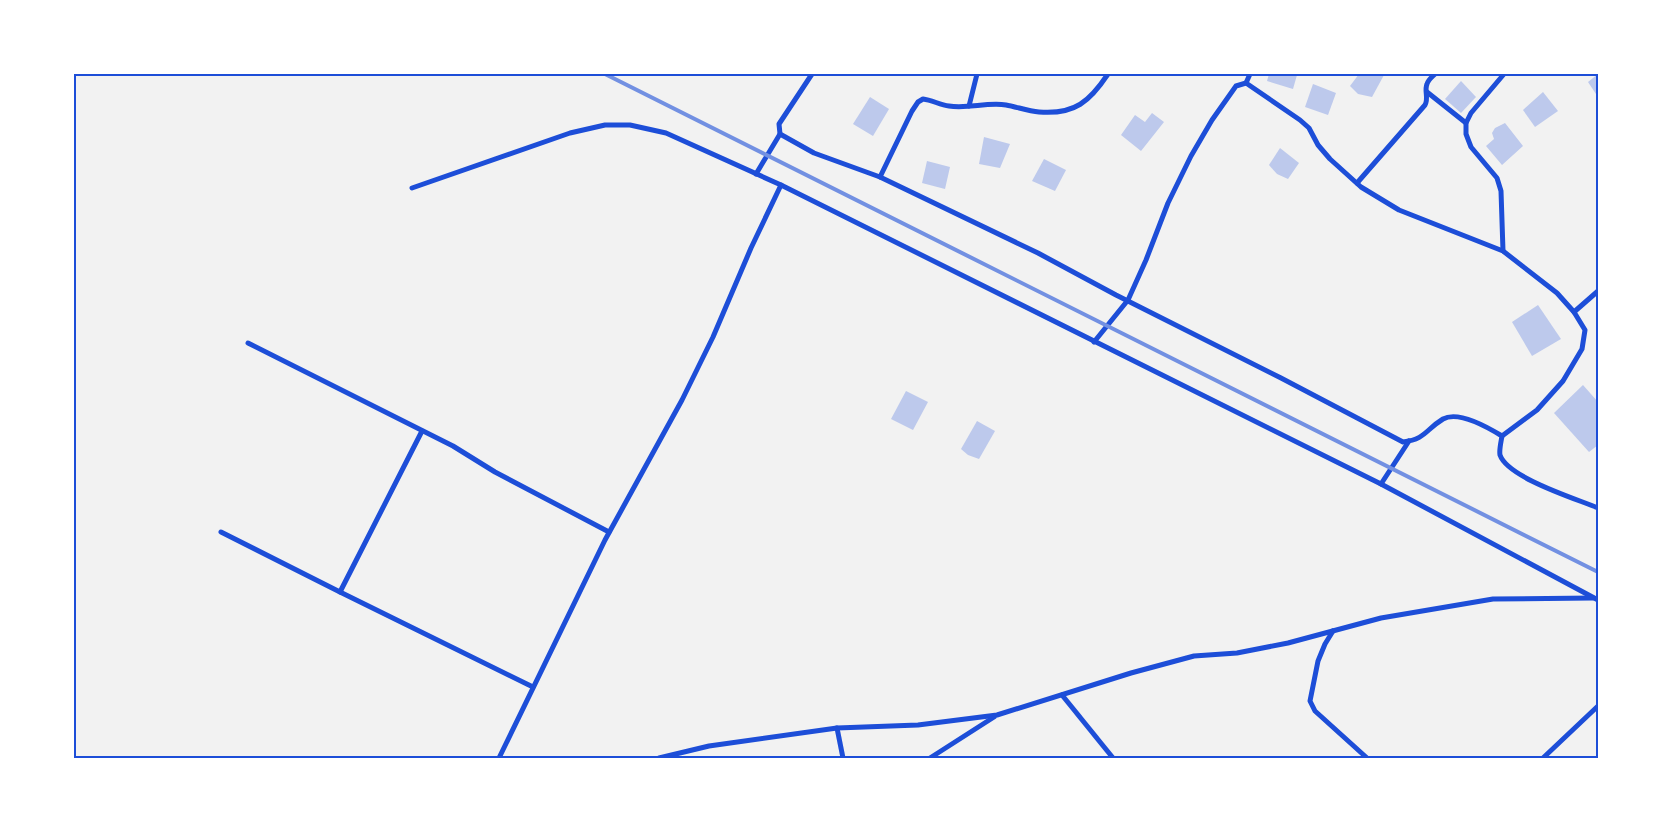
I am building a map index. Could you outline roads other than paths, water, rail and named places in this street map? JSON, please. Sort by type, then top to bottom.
[{"type":"street","points":[[756,174],[780,134],[779,124],[812,74]]},
{"type":"street","points":[[968,106],[977,74]]},
{"type":"street","points":[[880,177],[912,111],[918,102],[923,99],[947,106],[994,104],[1038,112],[1054,112],[1076,107],[1086,101],[1095,93],[1108,74]]},
{"type":"street","points":[[1246,84],[1250,74]]},
{"type":"street","points":[[1357,184],[1425,105],[1427,101],[1427,82],[1435,74]]},
{"type":"street","points":[[1503,251],[1501,191],[1496,178],[1471,147],[1466,134],[1466,123],[1471,113],[1504,74]]},
{"type":"street","points":[[1094,342],[1128,300],[1168,203],[1191,156],[1212,120],[1236,86],[1246,84],[1305,124],[1318,145],[1357,184],[1399,210],[1503,251],[1557,293],[1574,312],[1585,330],[1582,349],[1562,381],[1537,410],[1502,436],[1499,453],[1504,463],[1528,478],[1551,490],[1598,508]]},
{"type":"street","points":[[1426,92],[1466,123]]},
{"type":"street","points":[[412,188],[570,133],[605,126],[630,125],[666,133],[781,186],[1381,484],[1596,599]]},
{"type":"street","points":[[780,134],[814,153],[880,177],[1038,253],[1403,442],[1417,440],[1445,418],[1463,417],[1483,425],[1502,436]]},
{"type":"street","points":[[499,758],[610,532],[682,400],[781,186]]},
{"type":"street","points":[[1574,312],[1598,291]]},
{"type":"street","points":[[248,343],[453,446],[518,484],[610,532]]},
{"type":"street","points":[[340,592],[422,431]]},
{"type":"street","points":[[1381,484],[1409,441]]},
{"type":"street","points":[[221,532],[533,687]]},
{"type":"street","points":[[659,758],[710,746],[837,728],[918,725],[997,715],[1131,673],[1194,656],[1237,653],[1288,643],[1380,618],[1493,599],[1596,599]]},
{"type":"street","points":[[1333,631],[1324,644],[1318,661],[1310,701],[1315,712],[1367,758]]},
{"type":"street","points":[[1062,695],[1113,758]]},
{"type":"street","points":[[1543,758],[1598,706]]},
{"type":"street","points":[[930,758],[997,715]]},
{"type":"street","points":[[837,728],[843,758]]},
{"type":"railway","points":[[605,74],[1598,572]]}]
